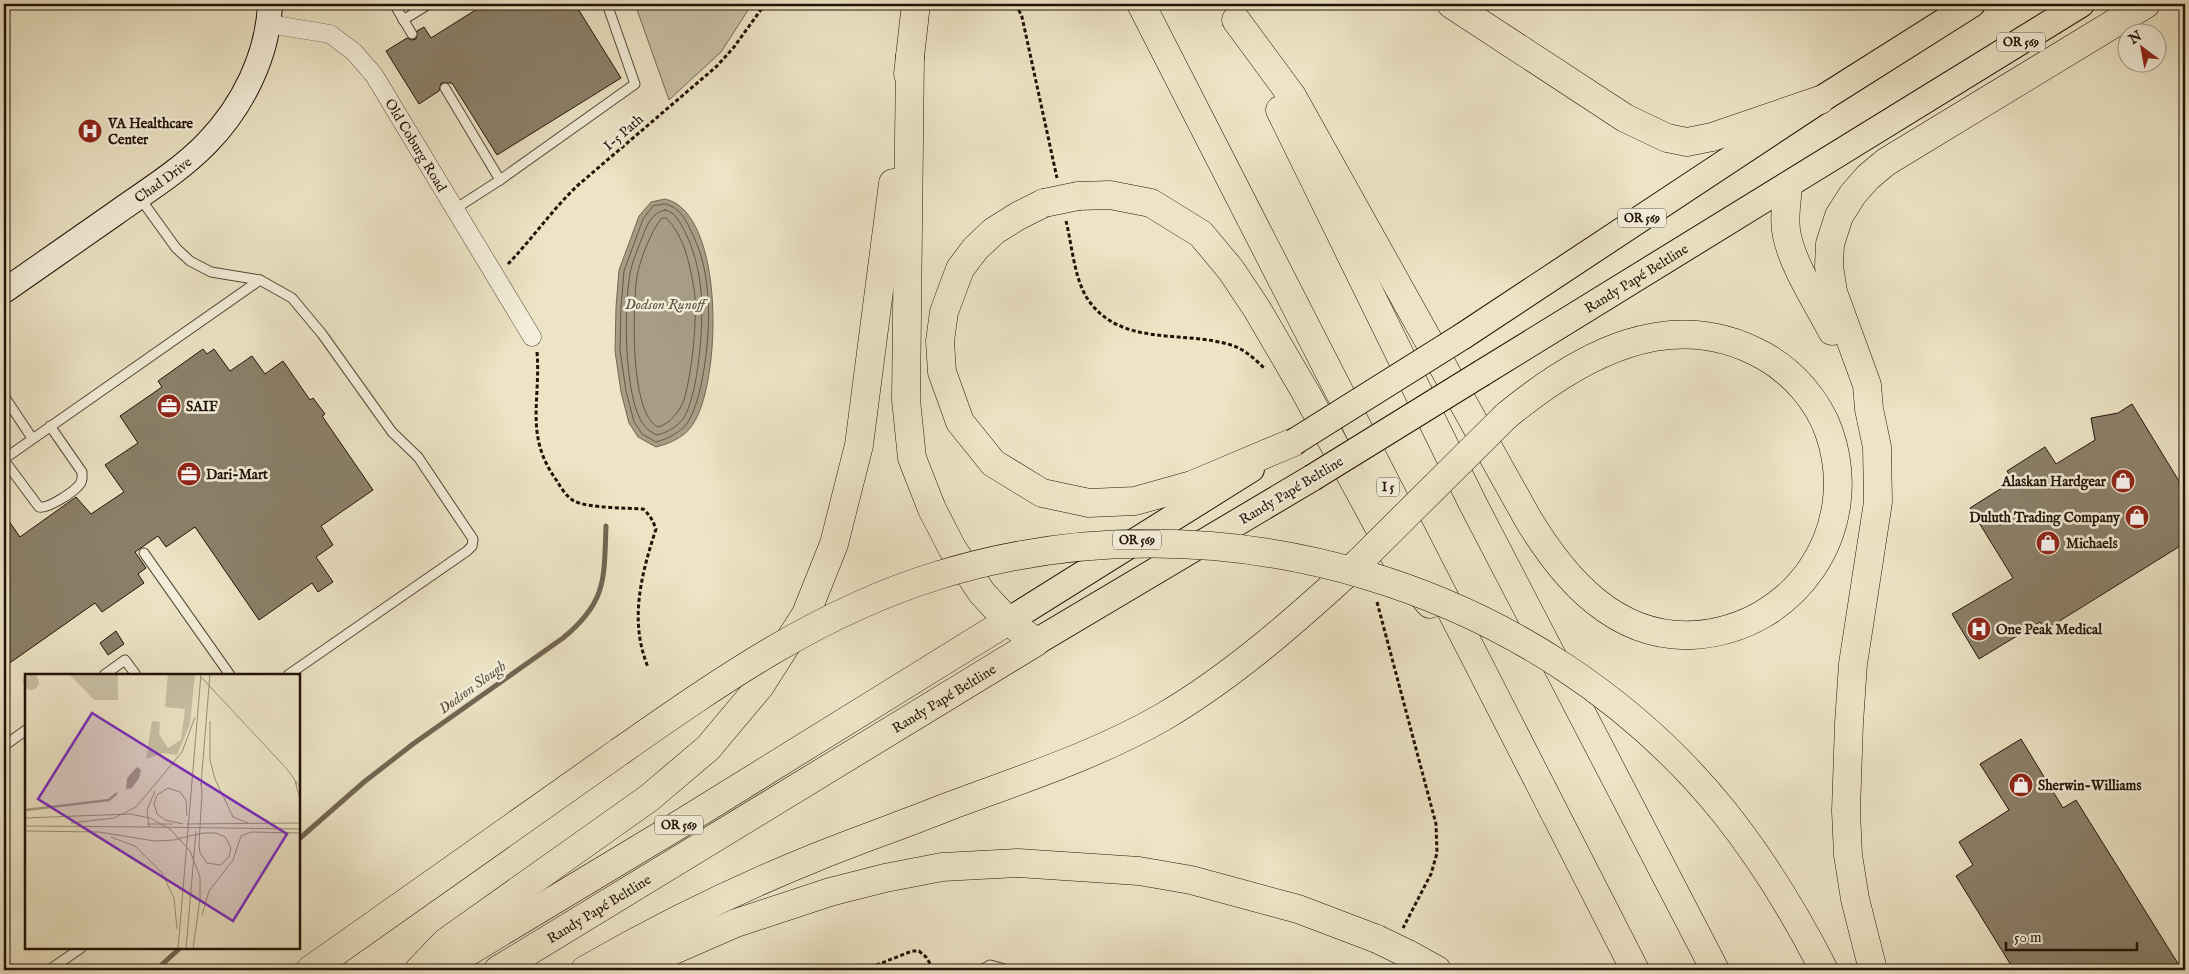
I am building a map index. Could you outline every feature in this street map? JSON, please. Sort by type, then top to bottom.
[{"type":"highway","points":[[419,970],[446,942],[649,798],[708,748],[760,686],[806,614],[834,544],[860,445],[916,4]]},
{"type":"highway","name":"I 5","points":[[1141,4],[1635,970]]},
{"type":"highway","points":[[1451,4],[1625,118],[1667,138],[1687,142],[1712,138],[1820,100]]},
{"type":"highway","points":[[1873,970],[1853,890],[1848,855],[1846,812],[1848,723],[1853,664],[1878,502],[1877,447],[1869,409],[1867,385],[1836,300],[1829,266],[1830,244],[1839,216],[1853,194],[1868,177],[1886,162],[2146,4]]},
{"type":"highway","points":[[585,970],[657,931],[737,892],[819,856],[1075,758],[1161,718],[1264,647],[1357,564],[1506,416],[1562,374],[1610,350],[1642,339],[1696,334],[1745,346],[1772,360],[1797,382],[1812,400],[1829,432],[1836,460],[1837,479],[1835,510],[1826,543],[1809,574],[1790,596],[1750,621],[1704,634],[1672,633],[1638,626],[1616,616],[1583,592],[1560,567],[1536,534],[1292,96],[1232,12]]},
{"type":"highway","points":[[1232,12],[1472,502],[1715,970]]},
{"type":"highway","points":[[910,56],[906,400],[912,458],[932,509],[952,548],[982,593],[1008,621],[1036,642]]},
{"type":"highway","points":[[1788,186],[1787,236],[1793,256],[1869,409]]},
{"type":"highway","points":[[1294,442],[1192,485],[1135,501],[1089,504],[1042,493],[993,463],[960,422],[942,372],[940,342],[944,312],[960,269],[975,249],[994,231],[1018,216],[1044,203],[1078,196],[1110,195],[1151,203],[1201,234],[1231,270],[1257,309],[1306,393],[1406,577],[1475,657]]},
{"type":"highway","points":[[310,970],[715,684],[818,624],[876,598],[937,575],[973,565],[1030,554],[1125,543],[1214,545],[1290,555],[1378,578],[1416,591],[1456,608],[1495,627],[1550,658],[1604,696],[1657,741],[1724,812],[1775,883],[1824,970]]},
{"type":"highway","name":"OR 569","points":[[438,970],[685,821],[1008,621]]},
{"type":"highway","name":"Randy Papé Beltline","points":[[498,970],[1036,642]]},
{"type":"highway","points":[[628,970],[736,923],[830,892],[885,878],[942,867],[1018,863],[1139,872],[1191,880],[1298,908],[1377,939],[1437,970]]},
{"type":"main road","name":"OR 569","points":[[1008,621],[1463,336],[1820,100],[1972,4]]},
{"type":"main road","name":"Randy Papé Beltline","points":[[1036,642],[1312,478],[2081,4]]},
{"type":"street","name":"Old Coburg Road","points":[[269,14],[330,34],[354,52],[374,76],[532,337]]},
{"type":"street","name":"Chad Drive","points":[[4,291],[178,170],[207,144],[227,119],[245,90],[259,60],[269,14]]},
{"type":"lane","points":[[394,4],[412,34]]},
{"type":"lane","points":[[403,20],[429,4]]},
{"type":"lane","points":[[455,209],[500,180],[635,84],[607,4]]},
{"type":"lane","points":[[445,88],[500,180]]},
{"type":"lane","points":[[139,197],[176,248],[190,261],[211,272],[260,280],[284,293],[303,310],[392,432],[418,458],[473,539],[472,546],[467,551],[289,674]]},
{"type":"lane","points":[[50,426],[82,472],[82,478],[78,486],[50,506],[39,507],[4,459],[32,438],[260,280]]},
{"type":"lane","points":[[4,396],[32,438]]},
{"type":"lane","points":[[144,553],[229,674]]},
{"type":"lane","points":[[105,674],[125,660],[135,674]]},
{"type":"lane","points":[[4,746],[25,731]]},
{"type":"lane","points":[[49,970],[80,949]]},
{"type":"lane","points":[[981,970],[990,965],[1009,970]]},
{"type":"path","name":"I-5 Path","points":[[495,277],[526,245],[558,205],[577,186],[717,66],[734,47],[765,4]]},
{"type":"path","points":[[532,337],[537,354],[536,432],[541,454],[549,470],[573,501],[583,504],[643,510],[649,514],[654,524],[656,530],[640,585],[638,605],[637,631],[641,651],[648,667]]},
{"type":"path","points":[[864,970],[912,951],[919,951],[926,957],[934,970]]},
{"type":"shaded area","points":[[635,4],[752,4],[721,52],[669,100]]},
{"type":"water","name":"Dodson Runoff","points":[[665,199],[685,211],[699,234],[708,266],[712,303],[712,341],[709,376],[701,406],[691,427],[675,440],[656,447],[638,437],[629,423],[621,392],[615,351],[616,307],[619,270],[639,216],[651,202]]},
{"type":"building","points":[[485,4],[503,4],[506,9],[514,4],[575,4],[621,78],[497,155],[452,83],[441,83],[439,91],[419,104],[386,51],[407,38],[416,39],[417,31],[424,27],[431,38]]},
{"type":"building","points":[[203,349],[207,354],[214,349],[230,371],[252,356],[265,374],[283,361],[310,400],[313,398],[325,414],[322,416],[373,490],[321,526],[333,545],[316,557],[333,582],[318,592],[312,583],[259,620],[195,527],[166,547],[158,536],[135,552],[146,568],[138,574],[144,583],[102,612],[95,603],[4,667],[4,514],[20,537],[76,497],[91,514],[124,492],[105,465],[138,443],[120,416],[162,387],[158,381]]},
{"type":"building","points":[[2132,404],[2185,491],[2185,543],[2045,630],[2040,622],[1979,659],[1952,614],[2013,578],[1970,508],[2013,481],[2007,471],[2045,447],[2056,464],[2095,440],[2091,418],[2118,413]]},
{"type":"building","points":[[116,631],[124,644],[108,655],[100,643]]},
{"type":"building","points":[[2021,739],[2063,808],[2076,800],[2182,970],[2014,970],[1956,876],[1973,865],[1959,842],[2009,810],[1980,764]]},
{"type":"waterway","name":"Dodson Slough","points":[[300,838],[364,782],[413,744],[563,638],[577,625],[588,613],[600,588],[605,561],[606,526]]},
{"type":"waterway","name":"Dodson Slough","points":[[156,970],[179,949]]},
{"type":"place","name":"VA Healthcare Center","points":[[90,131]]},
{"type":"place","name":"SAIF","points":[[169,406]]},
{"type":"place","name":"Dari-Mart","points":[[189,474]]},
{"type":"place","name":"Alaskan Hardgear","points":[[2123,481]]},
{"type":"place","name":"Duluth Trading Company","points":[[2137,517]]},
{"type":"place","name":"Michaels","points":[[2048,543]]},
{"type":"place","name":"One Peak Medical","points":[[1979,629]]},
{"type":"place","name":"Sherwin-Williams","points":[[2021,785]]}]
